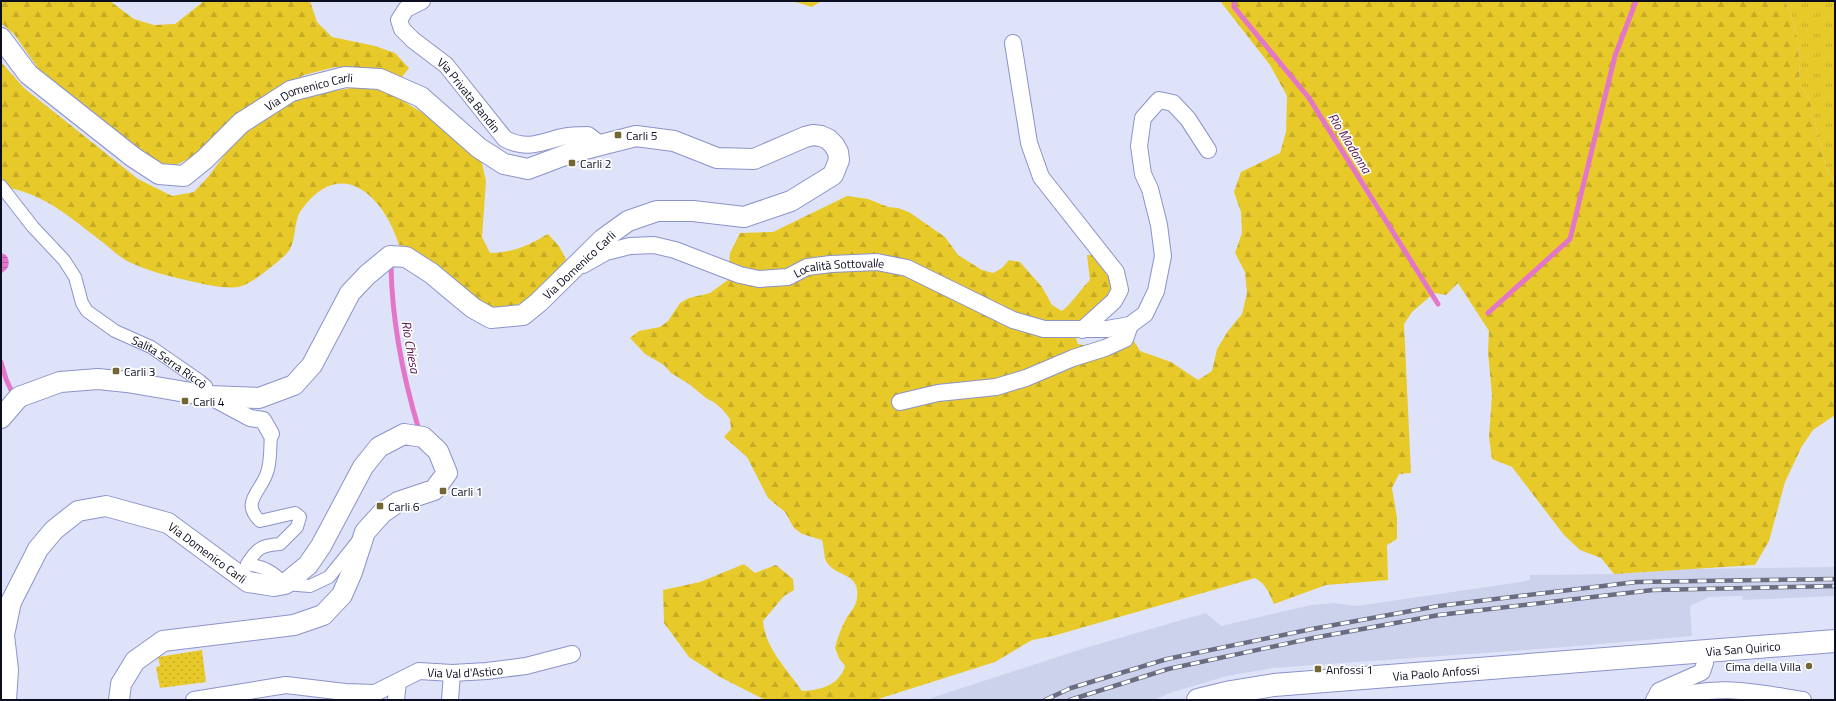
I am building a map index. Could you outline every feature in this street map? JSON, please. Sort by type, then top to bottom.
[{"type":"main road","name":"Via San Quirico","points":[[1650,654],[1835,642]]},
{"type":"main road","name":"Via Paolo Anfossi","points":[[1198,700],[1231,692],[1274,685],[1650,654]]},
{"type":"street","name":"Via Privata Bandin","points":[[422,1],[406,10],[399,20],[402,29],[446,65],[505,139],[517,145],[530,146],[565,137],[588,135],[601,145]]},
{"type":"street","name":"Via Domenico Carli","points":[[1,38],[28,74],[133,157],[159,174],[184,176],[205,159],[241,123],[291,91],[345,77],[380,79],[421,97],[479,148],[504,164],[528,169],[573,152],[636,136],[674,141],[717,158],[754,158],[813,135],[821,136],[834,145],[838,152],[839,160],[833,175],[791,201],[744,217],[693,211],[657,211],[628,221],[603,239],[539,302],[523,315],[491,318],[473,308],[431,274],[406,257],[390,256],[367,275],[350,293],[312,365],[294,385],[259,398],[209,396],[127,382],[98,379],[60,382],[19,397],[1,418]]},
{"type":"street","points":[[1013,43],[1029,143],[1041,177],[1116,272],[1120,290],[1114,301],[1082,330]]},
{"type":"street","name":"Località Sottovalle","points":[[570,271],[606,252],[630,246],[654,245],[675,250],[740,275],[759,279],[788,276],[807,267],[831,264],[877,262],[907,268],[1013,320],[1044,329],[1107,329],[1130,325],[1145,314],[1156,291],[1162,256],[1159,225],[1150,189],[1143,174],[1139,146],[1143,118],[1159,100],[1173,103],[1188,119],[1208,150]]},
{"type":"street","name":"Salita Serra Riccò","points":[[1,186],[33,227],[64,260],[75,277],[82,303],[87,311],[115,331],[151,348],[200,381],[206,386],[209,396],[250,418],[263,420],[271,434],[268,469],[251,504],[252,514],[260,521],[295,514],[300,517],[297,527],[280,544],[266,545],[254,554],[247,564],[263,567],[285,584]]},
{"type":"street","name":"Località Sottovalle","points":[[900,402],[938,393],[996,387],[1026,378],[1073,358],[1105,348],[1124,339],[1130,325]]},
{"type":"street","points":[[404,434],[423,437],[438,451],[447,473],[434,490],[398,502],[382,513],[329,577],[310,586],[285,584],[308,565],[321,546],[363,467],[379,447],[404,434]]},
{"type":"street","name":"Via Domenico Carli","points":[[6,700],[8,670],[4,636],[11,602],[38,549],[54,530],[78,511],[106,506],[168,523],[248,582],[274,586],[285,584]]},
{"type":"street","points":[[119,700],[121,684],[135,661],[163,641],[294,626],[323,615],[342,595],[352,572],[365,532]]},
{"type":"street","points":[[1654,700],[1659,691],[1702,672],[1705,664],[1704,651]]},
{"type":"street","name":"Via Val d'Astico","points":[[194,700],[286,685],[345,696],[375,693],[419,671],[452,673],[526,666],[572,654]]},
{"type":"street","points":[[450,700],[452,673]]},
{"type":"street","points":[[396,700],[398,682]]},
{"type":"street","points":[[1670,700],[1685,694],[1712,690],[1758,692],[1803,700]]},
{"type":"shaded area","points":[[1,253],[6,255],[9,263],[6,270],[1,273]]},
{"type":"shaded area","points":[[1835,567],[1835,596],[1743,600],[1742,596],[1709,597],[1690,606],[1692,636],[1567,647],[1273,668],[1227,676],[1170,693],[1154,700],[925,700],[1088,647],[1206,613],[1221,626],[1311,605],[1335,603],[1356,606],[1514,583],[1530,580],[1530,575],[1614,574],[1689,569]]},
{"type":"green space","points":[[1,1],[110,1],[134,19],[154,25],[175,24],[204,1],[310,1],[317,22],[332,37],[375,46],[395,53],[409,68],[402,77],[393,76],[379,70],[358,67],[335,67],[304,75],[278,88],[196,155],[176,165],[160,164],[40,71],[14,34],[1,23]]},
{"type":"green space","points":[[792,1],[821,1],[812,7]]},
{"type":"green space","points":[[1220,1],[1785,1],[1793,20],[1798,41],[1800,84],[1810,101],[1826,167],[1835,182],[1835,415],[1813,430],[1802,446],[1785,482],[1769,541],[1755,565],[1614,574],[1601,558],[1580,550],[1564,535],[1512,467],[1492,459],[1489,437],[1492,395],[1488,352],[1489,331],[1458,283],[1446,295],[1434,293],[1412,312],[1404,324],[1411,473],[1399,474],[1392,488],[1397,518],[1397,539],[1387,545],[1388,580],[1326,585],[1274,604],[1265,586],[1255,578],[1053,636],[1032,640],[995,662],[875,700],[765,700],[720,677],[689,657],[664,623],[663,590],[700,582],[744,564],[755,573],[776,565],[793,579],[794,590],[784,596],[763,621],[768,640],[778,658],[802,691],[823,688],[839,678],[845,666],[839,658],[835,648],[842,626],[855,604],[857,590],[851,579],[835,570],[826,561],[822,540],[802,534],[794,528],[785,512],[768,498],[747,457],[724,437],[731,429],[730,419],[723,410],[689,384],[671,373],[664,365],[645,354],[630,338],[639,331],[660,327],[668,321],[680,303],[689,298],[710,293],[728,280],[730,253],[740,233],[773,232],[847,196],[868,199],[888,207],[898,208],[909,212],[945,237],[958,255],[982,270],[993,273],[1002,268],[1009,260],[1020,262],[1042,287],[1052,305],[1062,311],[1070,304],[1090,280],[1087,255],[1097,255],[1108,269],[1112,277],[1113,285],[1107,297],[1074,333],[1078,344],[1088,346],[1134,341],[1140,351],[1171,362],[1198,380],[1212,371],[1217,349],[1228,331],[1242,314],[1247,293],[1245,272],[1235,253],[1242,233],[1241,212],[1234,192],[1241,172],[1280,153],[1286,132],[1287,96],[1270,65]]},
{"type":"green space","points":[[1785,1],[1835,1],[1835,182],[1826,167],[1810,101],[1800,84],[1798,41],[1793,20]]},
{"type":"green space","points":[[1,62],[24,88],[138,179],[172,196],[194,192],[208,177],[229,149],[248,130],[278,108],[310,95],[357,87],[381,90],[405,102],[436,121],[481,159],[486,181],[482,237],[490,253],[514,250],[534,242],[548,234],[559,246],[567,261],[547,285],[526,301],[506,309],[486,306],[410,247],[399,245],[384,212],[373,198],[360,189],[347,184],[332,185],[317,193],[299,214],[293,242],[288,252],[266,271],[242,286],[212,286],[168,276],[143,268],[124,259],[69,216],[44,200],[30,194],[1,187]]},
{"type":"green space","points":[[202,650],[206,682],[160,688],[156,667],[160,666],[158,657]]},
{"type":"waterway","name":"Rio Madonna","points":[[1234,1],[1234,7],[1309,98],[1438,304]]},
{"type":"waterway","points":[[1488,313],[1570,239],[1615,56],[1636,1]]},
{"type":"waterway","name":"Rio Chiesa","points":[[391,266],[399,349],[419,430]]},
{"type":"waterway","points":[[1,362],[12,392]]},
{"type":"railway","points":[[1045,700],[1071,688],[1167,659],[1312,629],[1438,606],[1636,582],[1835,579]]},
{"type":"railway","points":[[1070,700],[1168,669],[1313,638],[1439,615],[1653,590],[1835,586]]},
{"type":"place","name":"Carli 5","points":[[618,135]]},
{"type":"place","name":"Carli 2","points":[[572,163]]},
{"type":"place","name":"Carli 3","points":[[116,371]]},
{"type":"place","name":"Carli 4","points":[[185,401]]},
{"type":"place","name":"Carli 1","points":[[443,491]]},
{"type":"place","name":"Carli 6","points":[[380,506]]},
{"type":"place","name":"Cima della Villa","points":[[1809,666]]},
{"type":"place","name":"Anfossi 1","points":[[1318,669]]}]
